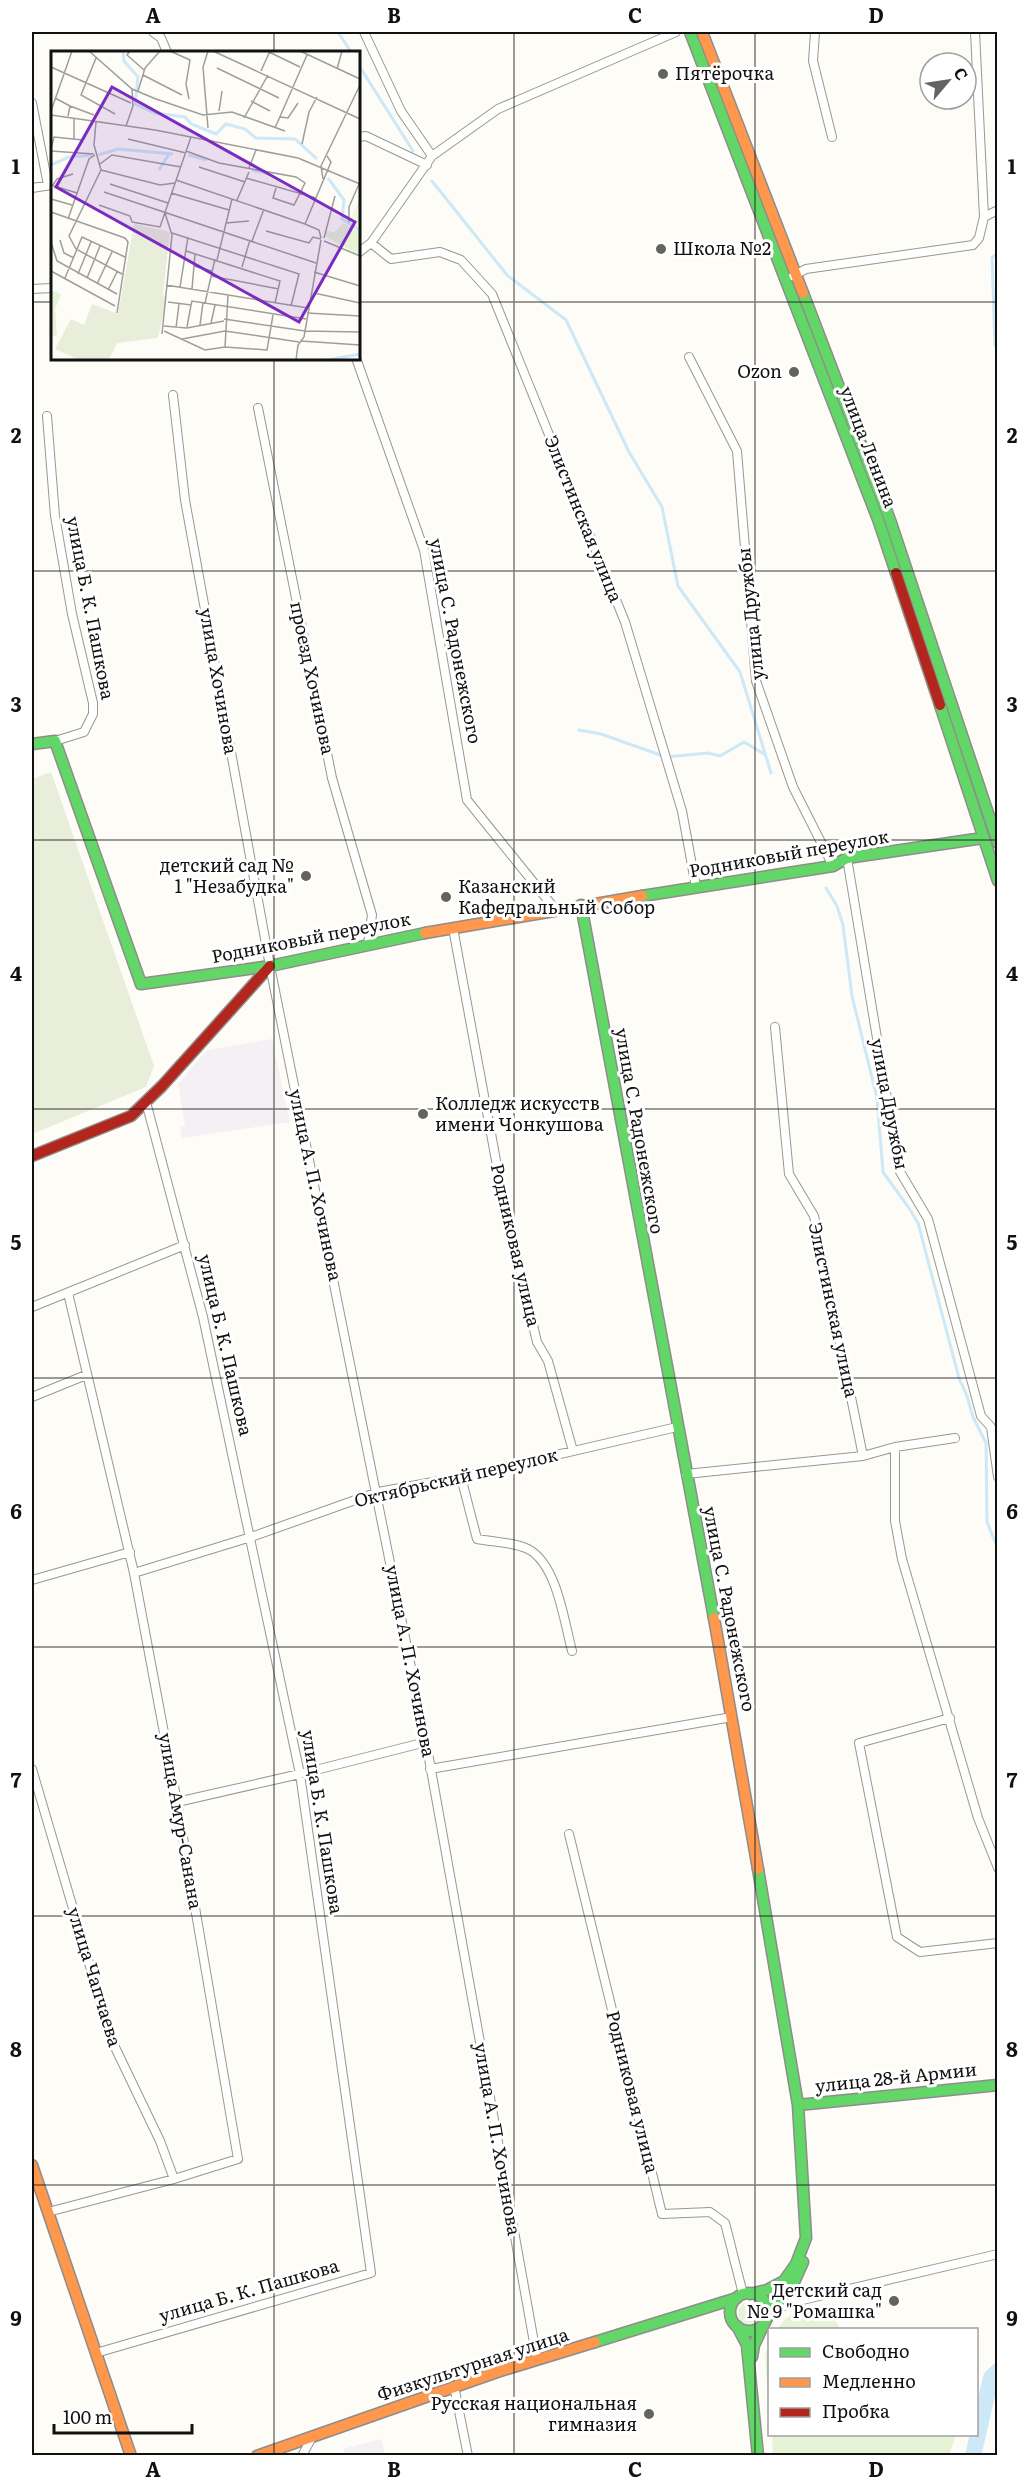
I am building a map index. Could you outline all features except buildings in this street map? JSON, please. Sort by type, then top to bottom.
[{"type":"street","points":[[153,32],[161,38],[167,51]]},
{"type":"street","points":[[364,32],[401,111],[432,156]]},
{"type":"street","points":[[360,251],[371,243],[432,156],[498,109],[676,32]]},
{"type":"street","name":"улица Ленина","points":[[690,32],[879,522],[998,881]]},
{"type":"street","name":"улица Ленина","points":[[702,32],[890,520],[996,839]]},
{"type":"street","points":[[815,32],[813,61],[832,137]]},
{"type":"street","points":[[786,278],[806,269],[973,245],[979,238],[984,217],[975,32]]},
{"type":"street","points":[[32,102],[50,185],[32,188]]},
{"type":"street","points":[[360,137],[366,136],[427,165]]},
{"type":"street","points":[[984,217],[998,210]]},
{"type":"street","name":"Элистинская улица","points":[[371,243],[391,259],[440,252],[461,260],[492,294],[625,622],[682,811],[696,887]]},
{"type":"street","points":[[32,289],[51,288]]},
{"type":"street","name":"улица Дружбы","points":[[689,357],[737,451],[756,681],[793,787],[833,866]]},
{"type":"street","name":"улица С. Радонежского","points":[[357,360],[424,550],[468,800],[555,909]]},
{"type":"street","name":"улица Хочинова","points":[[173,395],[185,500],[270,966]]},
{"type":"street","name":"проезд Хочинова","points":[[258,408],[332,778],[372,915],[368,944]]},
{"type":"street","name":"улица Б. К. Пашкова","points":[[47,416],[55,516],[72,614],[93,703],[93,714],[84,732],[55,741]]},
{"type":"street","points":[[32,744],[55,741]]},
{"type":"street","name":"Родниковый переулок","points":[[55,741],[141,984],[270,966],[368,944],[555,909],[833,866],[847,858],[983,838],[996,839]]},
{"type":"street","name":"улица Дружбы","points":[[847,858],[899,1170],[928,1219],[981,1416],[994,1427],[998,1477]]},
{"type":"street","name":"улица С. Радонежского","points":[[581,905],[732,1718],[798,2105],[806,2238],[796,2264],[784,2282],[767,2290],[744,2295]]},
{"type":"street","name":"Родниковая улица","points":[[453,928],[502,1193],[537,1342],[548,1360],[573,1451]]},
{"type":"street","points":[[32,1156],[131,1116],[270,966]]},
{"type":"street","name":"улица А. П. Хочинова","points":[[270,966],[378,1492],[426,1742],[537,2359]]},
{"type":"street","name":"Элистинская улица","points":[[775,1027],[789,1174],[813,1216],[863,1456]]},
{"type":"street","name":"улица Б. К. Пашкова","points":[[96,2353],[371,2273],[300,1774],[203,1317],[146,1102]]},
{"type":"street","points":[[32,1307],[184,1245]]},
{"type":"street","name":"улица Амур-Санана","points":[[48,2212],[174,2179],[238,2159],[177,1802],[134,1573],[68,1293]]},
{"type":"street","points":[[32,1397],[86,1375]]},
{"type":"street","name":"Октябрьский переулок","points":[[134,1573],[250,1537],[378,1492],[461,1477],[677,1427]]},
{"type":"street","points":[[686,1474],[863,1456],[895,1447],[955,1438]]},
{"type":"street","points":[[895,1447],[895,1521],[902,1559],[978,1818],[998,1868]]},
{"type":"street","points":[[461,1477],[477,1539],[527,1548],[539,1557],[550,1571],[572,1651]]},
{"type":"street","points":[[32,1580],[129,1552]]},
{"type":"street","points":[[430,1769],[732,1718]]},
{"type":"street","points":[[950,1718],[859,1743],[897,1937],[920,1952],[998,1943]]},
{"type":"street","points":[[177,1802],[426,1742]]},
{"type":"street","name":"улица Чапчаева","points":[[32,1769],[112,2041],[160,2140],[174,2179]]},
{"type":"street","name":"Родниковая улица","points":[[569,1834],[662,2214],[710,2212],[725,2223],[744,2295]]},
{"type":"street","name":"улица 28-й Армии","points":[[798,2105],[998,2085]]},
{"type":"street","points":[[32,2165],[131,2456]]},
{"type":"street","points":[[701,2311],[717,2313],[742,2330],[755,2330],[780,2305],[794,2282],[802,2265],[806,2238]]},
{"type":"street","points":[[750,2366],[754,2345],[766,2318],[794,2302],[998,2254]]},
{"type":"street","points":[[758,2456],[747,2345],[730,2312],[744,2295],[761,2298],[766,2318]]},
{"type":"street","name":"Физкультурная улица","points":[[258,2456],[273,2453],[454,2386],[701,2311],[744,2295]]},
{"type":"street","points":[[454,2386],[468,2456]]},
{"type":"street","points":[[303,2456],[312,2437]]},
{"type":"shaded area","points":[[272,1039],[290,1122],[182,1138],[180,1127],[185,1126],[178,1084],[207,1050]]},
{"type":"shaded area","points":[[381,2439],[385,2455],[345,2455],[343,2449]]},
{"type":"green space","points":[[51,772],[154,1066],[146,1087],[32,1134],[32,779]]},
{"type":"green space","points":[[749,2302],[757,2305],[760,2313],[757,2321],[749,2324],[741,2321],[738,2313],[741,2305]]},
{"type":"green space","points":[[827,2304],[839,2328],[779,2328],[787,2318],[806,2309]]},
{"type":"green space","points":[[768,2348],[768,2396],[765,2355]]},
{"type":"green space","points":[[772,2436],[956,2436],[949,2456],[773,2455]]},
{"type":"waterway","points":[[338,32],[350,51]]},
{"type":"waterway","points":[[360,67],[413,151]]},
{"type":"waterway","points":[[432,181],[507,275],[566,320],[629,452],[662,507],[678,586],[740,672],[771,773]]},
{"type":"waterway","points":[[998,254],[992,257],[995,345],[998,348]]},
{"type":"waterway","points":[[579,730],[601,734],[666,757],[708,753],[720,756],[744,742],[764,754]]},
{"type":"waterway","points":[[826,888],[837,906],[843,925],[852,996],[877,1098],[883,1172],[918,1223],[959,1378],[973,1417],[986,1443],[987,1522],[998,1549]]},
{"type":"waterway","points":[[978,2434],[991,2378],[998,2371]]},
{"type":"waterway","points":[[973,2456],[978,2436]]},
{"type":"traffic: fast","points":[[690,32],[879,522],[896,573]]},
{"type":"traffic: fast","points":[[803,293],[890,520],[998,843]]},
{"type":"traffic: fast","points":[[940,705],[998,881]]},
{"type":"traffic: fast","points":[[32,744],[55,741],[141,984],[270,966],[425,933]]},
{"type":"traffic: fast","points":[[642,896],[833,866],[847,858],[983,838]]},
{"type":"traffic: fast","points":[[581,905],[714,1618]]},
{"type":"traffic: fast","points":[[750,2294],[767,2290],[784,2281],[796,2264],[806,2238],[798,2105],[758,1869]]},
{"type":"traffic: fast","points":[[798,2105],[998,2085]]},
{"type":"traffic: fast","points":[[768,2313],[790,2291],[803,2262]]},
{"type":"traffic: fast","points":[[749,2293],[762,2299],[768,2312],[762,2325],[749,2331],[736,2325],[730,2312],[736,2299],[749,2293]]},
{"type":"traffic: fast","points":[[595,2342],[737,2298]]},
{"type":"traffic: fast","points":[[752,2357],[754,2345],[764,2324]]},
{"type":"traffic: fast","points":[[737,2326],[747,2345],[758,2456]]},
{"type":"traffic: slow","points":[[702,32],[803,293]]},
{"type":"traffic: slow","points":[[425,933],[642,896]]},
{"type":"traffic: slow","points":[[714,1618],[758,1869]]},
{"type":"traffic: slow","points":[[32,2165],[131,2456]]},
{"type":"traffic: slow","points":[[257,2456],[497,2372],[595,2342]]},
{"type":"traffic: jam","points":[[896,573],[940,705]]},
{"type":"traffic: jam","points":[[32,1156],[131,1116],[162,1086],[270,966]]},
{"type":"place","name":"Пятёрочка","points":[[663,74]]},
{"type":"place","name":"Школа №2","points":[[661,249]]},
{"type":"place","name":"Ozon","points":[[794,372]]},
{"type":"place","name":"детский сад № 1 \"Незабудка\"","points":[[306,876]]},
{"type":"place","name":"Казанский Кафедральный Собор","points":[[446,897]]},
{"type":"place","name":"Колледж искусств имени Чонкушова","points":[[423,1114]]},
{"type":"place","name":"Детский сад № 9 \"Ромашка\"","points":[[894,2301]]},
{"type":"place","name":"Русская национальная гимназия","points":[[649,2414]]}]
